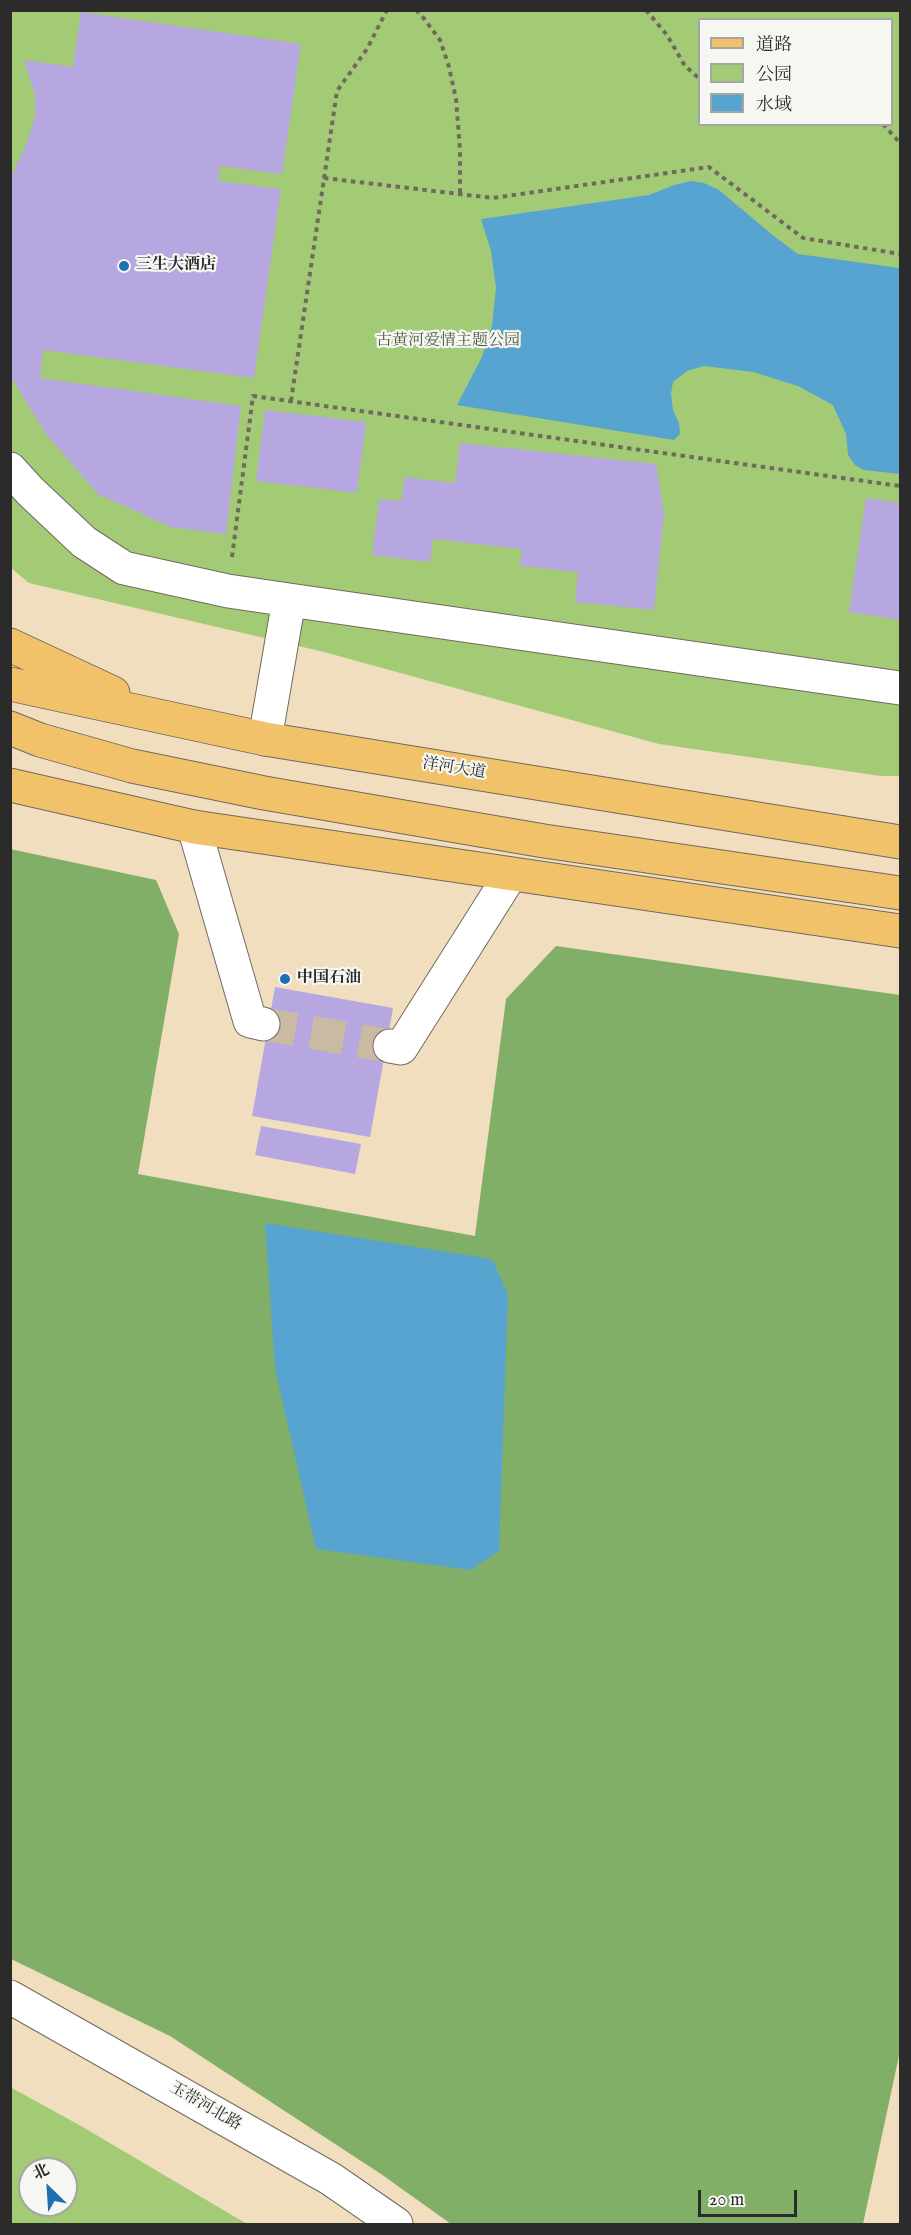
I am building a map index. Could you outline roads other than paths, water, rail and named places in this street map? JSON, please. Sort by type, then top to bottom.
[{"type":"main road","points":[[10,645],[166,718]]},
{"type":"main road","name":"洋河大道","points":[[10,684],[265,739],[900,842]]},
{"type":"main road","points":[[10,728],[40,740],[132,766],[264,793],[544,841],[900,893]]},
{"type":"main road","points":[[10,785],[194,827],[900,931]]},
{"type":"street","points":[[10,469],[84,542],[124,568],[228,591],[900,688]]},
{"type":"street","points":[[265,739],[289,600]]},
{"type":"street","points":[[194,827],[250,1021],[263,1024]]},
{"type":"street","points":[[390,1046],[401,1048],[511,874]]},
{"type":"street","name":"玉带河北路","points":[[10,1997],[331,2179],[396,2224]]},
{"type":"water","points":[[691,181],[704,183],[719,190],[798,254],[900,268],[900,474],[864,470],[855,465],[848,455],[846,434],[833,405],[798,386],[753,372],[704,366],[687,371],[673,382],[671,393],[673,410],[679,423],[680,434],[674,440],[457,405],[482,357],[492,326],[496,288],[491,251],[481,219],[649,195]]},
{"type":"water","points":[[265,1223],[492,1259],[508,1294],[499,1551],[471,1570],[316,1549],[275,1369]]},
{"type":"tunnel","points":[[263,1024],[390,1046]]},
{"type":"place","name":"三生大酒店","points":[[124,266]]},
{"type":"place","name":"中国石油","points":[[285,979]]},
{"type":"park label","name":"古黄河爱情主题公园","points":[[448,342]]}]
